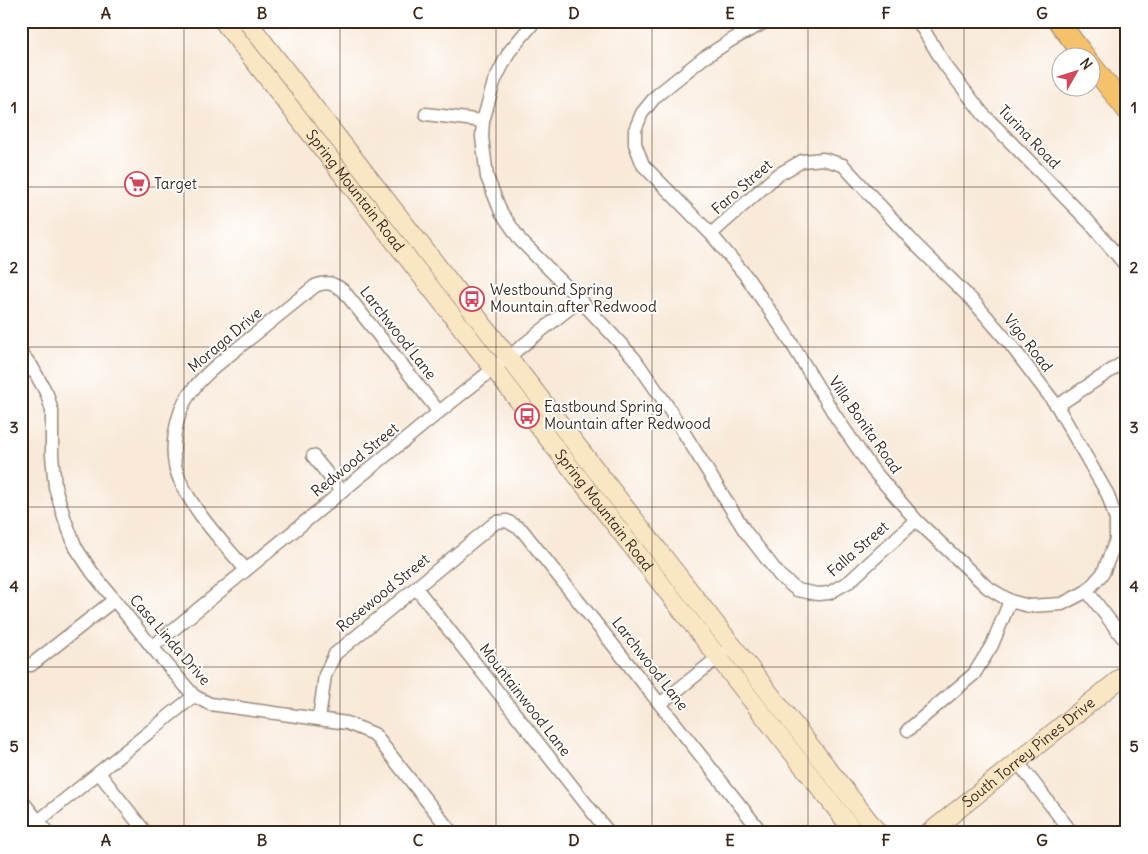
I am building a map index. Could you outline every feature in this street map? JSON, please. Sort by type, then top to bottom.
[{"type":"main road","name":"Spring Mountain Road","points":[[223,21],[855,833]]},
{"type":"main road","name":"Spring Mountain Road","points":[[247,21],[878,833]]},
{"type":"main road","points":[[1058,21],[1078,48]]},
{"type":"main road","points":[[1100,76],[1127,110]]},
{"type":"main road","points":[[266,77],[277,79],[293,95],[300,89]]},
{"type":"main road","points":[[332,162],[335,160],[340,161],[356,179],[391,206]]},
{"type":"main road","name":"South Torrey Pines Drive","points":[[930,833],[1127,673]]},
{"type":"street","points":[[535,21],[509,52],[494,82],[483,121],[482,137],[487,177],[501,212],[521,241],[580,300]]},
{"type":"street","name":"Villa Bonita Road","points":[[767,21],[733,38],[656,96],[642,113],[635,130],[635,144],[643,165],[711,234],[746,276],[786,334],[836,417],[872,469],[916,520],[987,587],[1010,601],[1029,606],[1062,604],[1087,591]]},
{"type":"street","name":"Turina Road","points":[[918,21],[944,65],[984,114],[1089,222],[1127,267]]},
{"type":"street","points":[[426,114],[483,121]]},
{"type":"street","name":"Faro Street","points":[[711,234],[776,176],[802,161],[823,159]]},
{"type":"street","name":"Vigo Road","points":[[823,159],[843,165],[915,244],[974,302],[1010,344],[1056,406],[1122,520],[1103,572],[1087,591]]},
{"type":"street","name":"Larchwood Lane","points":[[325,282],[334,284],[343,290],[439,412]]},
{"type":"street","name":"Moraga Drive","points":[[246,570],[193,504],[178,476],[173,448],[174,431],[184,402],[192,390],[212,370],[315,286],[325,282]]},
{"type":"street","name":"Redwood Street","points":[[152,647],[439,412],[580,300]]},
{"type":"street","name":"Falla Street","points":[[580,300],[634,358],[666,404],[745,531],[780,576],[797,590],[818,594],[829,593],[850,581],[916,520]]},
{"type":"street","name":"Casa Linda Drive","points":[[21,353],[32,366],[47,394],[52,412],[52,455],[55,487],[76,548],[114,600],[194,696],[210,704],[347,722],[374,734],[452,833]]},
{"type":"street","points":[[1056,406],[1127,360]]},
{"type":"street","points":[[21,375],[32,366]]},
{"type":"street","points":[[313,456],[342,492]]},
{"type":"street","name":"Larchwood Lane","points":[[508,521],[522,530],[762,833]]},
{"type":"street","name":"Rosewood Street","points":[[318,719],[325,675],[335,654],[496,522],[508,521]]},
{"type":"street","name":"Mountainwood Lane","points":[[416,588],[609,833]]},
{"type":"street","points":[[1087,591],[1127,642]]},
{"type":"street","points":[[22,664],[31,665],[114,600]]},
{"type":"street","points":[[908,730],[974,674],[992,645],[1010,601]]},
{"type":"street","points":[[660,704],[733,646]]},
{"type":"street","points":[[21,802],[42,828],[99,773],[194,696]]},
{"type":"street","points":[[1017,761],[1072,833]]},
{"type":"street","points":[[99,773],[146,833]]},
{"type":"place","name":"Target","points":[[137,184]]},
{"type":"place","name":"Westbound Spring Mountain after Redwood","points":[[472,299]]},
{"type":"place","name":"Eastbound Spring Mountain after Redwood","points":[[527,416]]}]
